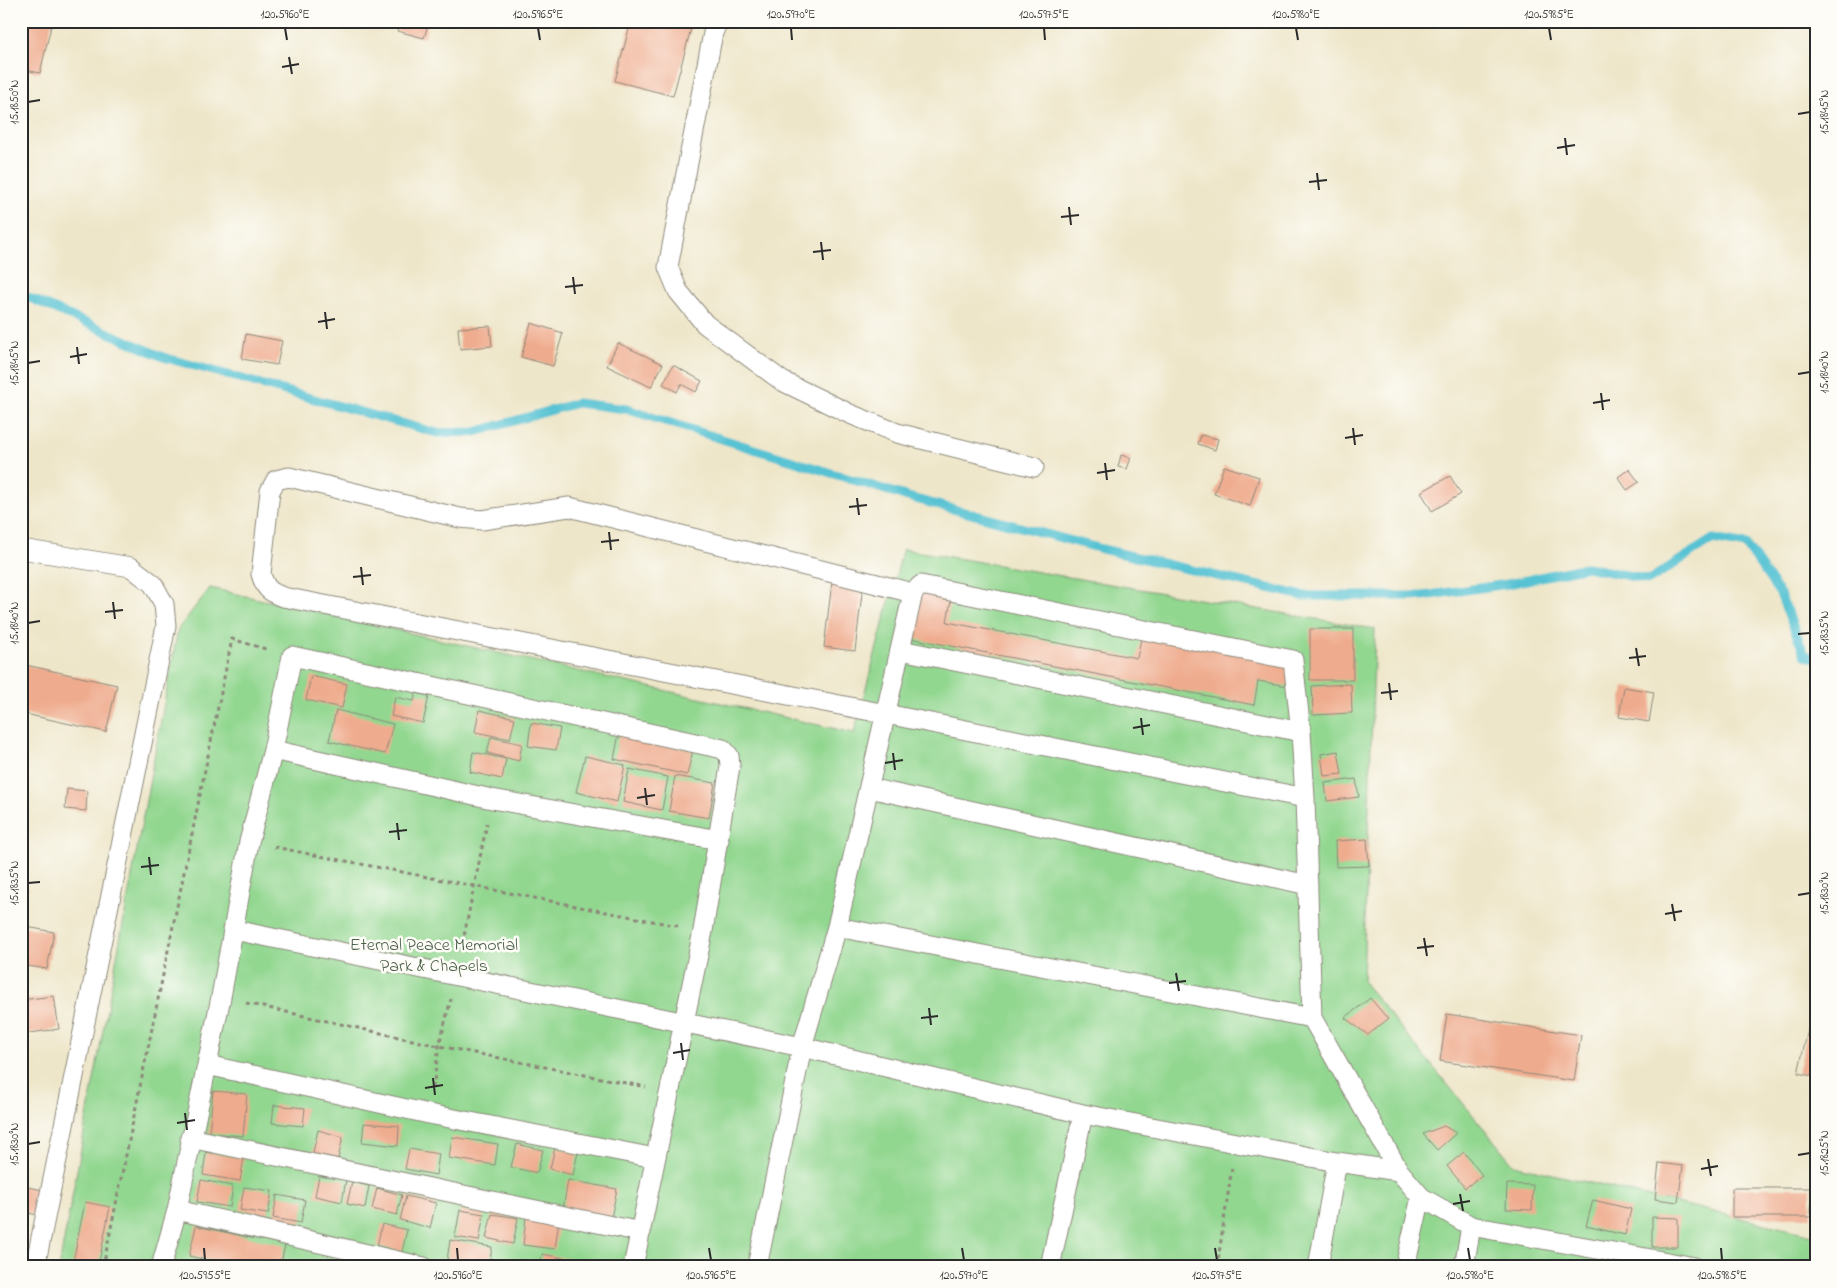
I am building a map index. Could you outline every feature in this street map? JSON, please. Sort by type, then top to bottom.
[{"type":"lane","points":[[718,21],[713,34],[668,267],[678,291],[705,324],[782,382],[850,414],[897,432],[1034,467]]},
{"type":"lane","points":[[913,593],[569,507],[482,520],[460,518],[288,477],[276,480],[270,491],[261,574],[265,586],[271,593],[283,597],[886,714],[1305,798]]},
{"type":"lane","points":[[21,549],[131,567],[153,584],[164,604],[166,626],[35,1267]]},
{"type":"lane","points":[[757,1267],[802,1047],[837,927],[913,593],[921,585],[936,586],[1288,657],[1294,662],[1305,798],[1312,1018],[1400,1171],[1421,1197],[1471,1226],[1695,1267]]},
{"type":"lane","points":[[901,650],[1301,732]]},
{"type":"lane","points":[[161,1267],[177,1210],[190,1138],[221,997],[249,842],[273,750],[292,656],[723,748],[729,756],[730,766],[719,840],[703,930],[633,1267]]},
{"type":"lane","points":[[273,750],[492,799],[719,840]]},
{"type":"lane","points":[[869,788],[1308,885]]},
{"type":"lane","points":[[837,927],[1312,1018]]},
{"type":"lane","points":[[234,930],[682,1024],[802,1047],[1083,1114],[1336,1162],[1400,1171]]},
{"type":"lane","points":[[207,1065],[429,1114],[655,1158]]},
{"type":"lane","points":[[1050,1267],[1083,1114]]},
{"type":"lane","points":[[190,1138],[641,1232]]},
{"type":"lane","points":[[1318,1267],[1336,1162]]},
{"type":"lane","points":[[1405,1267],[1421,1197]]},
{"type":"lane","points":[[177,1210],[424,1267]]},
{"type":"lane","points":[[1464,1267],[1471,1226]]},
{"type":"path","points":[[103,1267],[232,639],[292,656]]},
{"type":"path","points":[[249,842],[472,888],[703,930]]},
{"type":"path","points":[[221,997],[449,1048],[669,1091]]},
{"type":"path","points":[[1217,1267],[1236,1142]]},
{"type":"green space","name":"Eternal Peace Memorial Park & Chapels","points":[[903,549],[1375,629],[1363,982],[1514,1165],[1817,1236],[1815,1267],[59,1267],[178,629],[210,588],[854,733]]},
{"type":"building","points":[[21,21],[52,22],[40,73],[21,69]]},
{"type":"building","points":[[400,21],[429,21],[424,38],[397,31]]},
{"type":"building","points":[[631,21],[693,21],[673,96],[615,81]]},
{"type":"building","points":[[531,323],[563,333],[553,366],[521,357]]},
{"type":"building","points":[[490,326],[492,346],[460,349],[458,328]]},
{"type":"building","points":[[246,334],[282,341],[277,365],[242,359]]},
{"type":"building","points":[[618,343],[663,364],[651,387],[607,366]]},
{"type":"building","points":[[673,365],[702,381],[696,392],[681,384],[677,392],[663,384]]},
{"type":"building","points":[[1201,435],[1218,439],[1215,450],[1198,444]]},
{"type":"building","points":[[1121,455],[1131,458],[1127,469],[1118,467]]},
{"type":"building","points":[[1224,466],[1259,477],[1250,506],[1214,494]]},
{"type":"building","points":[[1629,469],[1639,482],[1627,490],[1618,477]]},
{"type":"building","points":[[1450,476],[1461,494],[1432,511],[1421,492]]},
{"type":"building","points":[[832,582],[863,585],[855,651],[824,647]]},
{"type":"building","points":[[920,589],[952,595],[947,622],[1137,658],[1142,634],[1293,663],[1288,686],[1258,681],[1254,705],[910,638]]},
{"type":"building","points":[[1310,629],[1353,629],[1353,680],[1310,680]]},
{"type":"building","points":[[21,664],[117,685],[106,732],[21,713]]},
{"type":"building","points":[[311,676],[347,684],[342,708],[306,700]]},
{"type":"building","points":[[1351,684],[1352,713],[1313,715],[1312,686]]},
{"type":"building","points":[[1624,687],[1654,692],[1649,722],[1619,717]]},
{"type":"building","points":[[416,693],[429,696],[423,723],[391,716],[395,697],[414,701]]},
{"type":"building","points":[[336,710],[393,724],[385,754],[329,741]]},
{"type":"building","points":[[479,710],[515,718],[510,739],[475,732]]},
{"type":"building","points":[[531,723],[560,728],[556,750],[528,746]]},
{"type":"building","points":[[619,734],[693,750],[687,775],[614,759]]},
{"type":"building","points":[[491,737],[522,744],[519,761],[487,753]]},
{"type":"building","points":[[1338,751],[1342,774],[1324,776],[1321,754]]},
{"type":"building","points":[[473,752],[506,759],[502,779],[470,772]]},
{"type":"building","points":[[585,756],[625,765],[617,802],[576,792]]},
{"type":"building","points":[[629,769],[668,777],[662,810],[623,802]]},
{"type":"building","points":[[675,776],[715,783],[709,818],[669,811]]},
{"type":"building","points":[[1356,779],[1359,797],[1327,801],[1325,783]]},
{"type":"building","points":[[67,789],[87,791],[86,811],[65,809]]},
{"type":"building","points":[[1367,839],[1369,866],[1336,867],[1335,841]]},
{"type":"building","points":[[21,887],[28,888],[24,911],[21,911]]},
{"type":"building","points":[[21,926],[54,932],[47,969],[21,965]]},
{"type":"building","points":[[54,996],[59,1029],[22,1034],[21,1000]]},
{"type":"building","points":[[1370,998],[1388,1019],[1368,1035],[1345,1018]]},
{"type":"building","points":[[1447,1014],[1581,1035],[1574,1081],[1440,1061]]},
{"type":"building","points":[[1811,1017],[1817,1019],[1817,1077],[1798,1073]]},
{"type":"building","points":[[213,1091],[247,1094],[243,1136],[209,1133]]},
{"type":"building","points":[[274,1105],[305,1108],[303,1126],[272,1123]]},
{"type":"building","points":[[364,1123],[399,1126],[398,1146],[362,1142]]},
{"type":"building","points":[[1444,1126],[1456,1133],[1437,1150],[1423,1134]]},
{"type":"building","points":[[318,1130],[343,1137],[337,1163],[312,1157]]},
{"type":"building","points":[[452,1137],[498,1144],[495,1165],[449,1158]]},
{"type":"building","points":[[517,1144],[543,1150],[537,1173],[511,1167]]},
{"type":"building","points":[[555,1147],[578,1152],[573,1175],[550,1169]]},
{"type":"building","points":[[409,1149],[439,1154],[436,1175],[405,1169]]},
{"type":"building","points":[[206,1152],[244,1158],[240,1181],[203,1175]]},
{"type":"building","points":[[1464,1152],[1482,1175],[1465,1188],[1447,1166]]},
{"type":"building","points":[[1659,1163],[1683,1166],[1678,1202],[1655,1199]]},
{"type":"building","points":[[319,1176],[346,1180],[342,1202],[315,1196]]},
{"type":"building","points":[[201,1180],[233,1186],[230,1207],[197,1202]]},
{"type":"building","points":[[568,1180],[617,1189],[611,1218],[563,1209]]},
{"type":"building","points":[[352,1182],[369,1186],[365,1208],[347,1204]]},
{"type":"building","points":[[1507,1184],[1533,1185],[1532,1210],[1506,1209]]},
{"type":"building","points":[[21,1186],[44,1190],[39,1215],[21,1212]]},
{"type":"building","points":[[244,1187],[272,1191],[268,1214],[240,1210]]},
{"type":"building","points":[[377,1188],[402,1195],[397,1215],[372,1209]]},
{"type":"building","points":[[1732,1188],[1811,1188],[1811,1217],[1732,1217]]},
{"type":"building","points":[[277,1195],[305,1200],[301,1223],[273,1218]]},
{"type":"building","points":[[406,1196],[436,1203],[430,1228],[400,1220]]},
{"type":"building","points":[[1593,1200],[1631,1209],[1625,1235],[1586,1226]]},
{"type":"building","points":[[85,1202],[110,1207],[98,1267],[72,1267]]},
{"type":"building","points":[[460,1210],[484,1214],[479,1241],[455,1237]]},
{"type":"building","points":[[492,1214],[518,1218],[513,1244],[486,1238]]},
{"type":"building","points":[[526,1216],[559,1220],[555,1249],[523,1245]]},
{"type":"building","points":[[1652,1217],[1678,1218],[1678,1247],[1652,1247]]},
{"type":"building","points":[[382,1224],[407,1230],[402,1252],[377,1246]]},
{"type":"building","points":[[196,1226],[285,1245],[280,1267],[236,1267],[189,1256]]},
{"type":"building","points":[[450,1240],[492,1247],[489,1267],[446,1267]]},
{"type":"building","points":[[542,1254],[569,1259],[568,1267],[540,1267]]},
{"type":"building","points":[[577,1261],[606,1266],[606,1267],[576,1267]]},
{"type":"waterway","points":[[21,294],[163,357],[437,433],[475,432],[577,403],[626,409],[908,497],[1102,549],[1303,596],[1423,596],[1508,584],[1587,567],[1649,580],[1713,539],[1746,545],[1780,594],[1805,655],[1817,659]]}]
